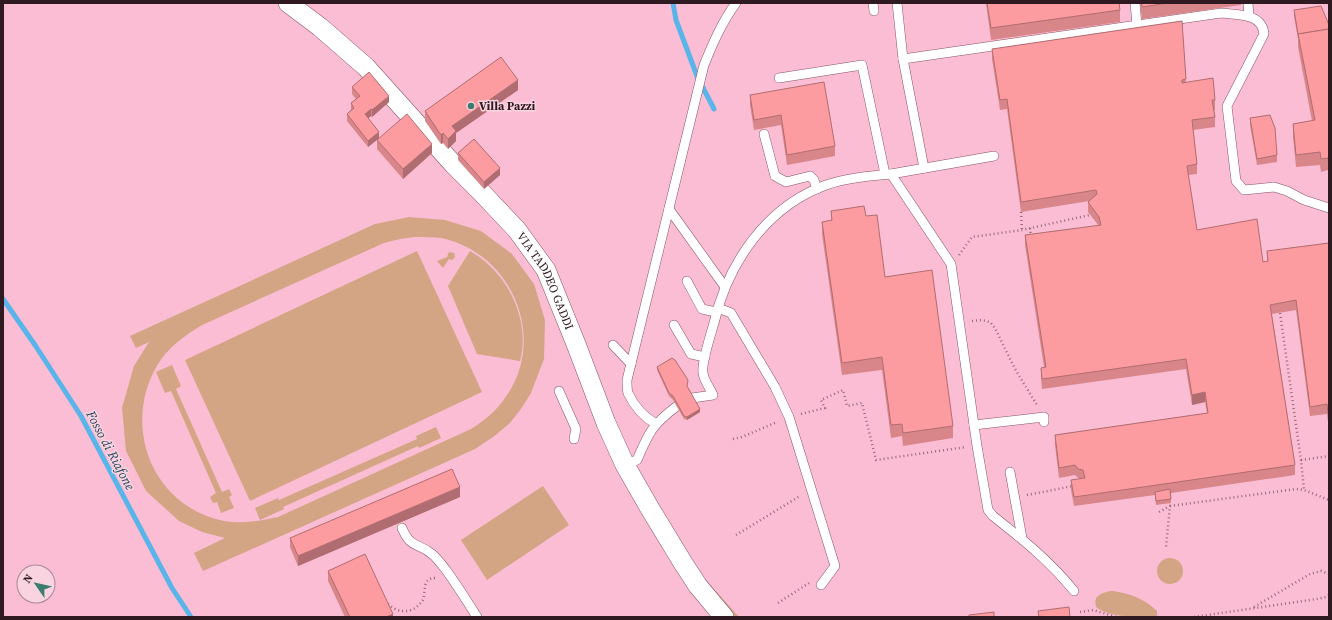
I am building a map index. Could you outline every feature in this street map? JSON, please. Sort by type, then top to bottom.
[{"type":"street","name":"VIA TADDEO GADDI","points":[[288,3],[320,27],[366,67],[454,165],[517,230],[538,258],[546,270],[606,423],[625,465],[683,563],[698,586],[724,617]]},
{"type":"lane","points":[[656,424],[640,411],[628,393],[627,380],[704,65],[728,13],[736,3]]},
{"type":"lane","points":[[897,3],[903,59],[924,168]]},
{"type":"lane","points":[[1135,3],[1137,25]]},
{"type":"lane","points":[[1248,3],[1249,16]]},
{"type":"lane","points":[[903,59],[1221,13],[1253,17],[1260,21],[1264,28],[1264,34],[1227,106],[1236,181],[1244,190],[1274,187],[1287,191],[1304,200],[1329,208]]},
{"type":"lane","points":[[779,78],[862,65],[888,174],[951,264],[977,446],[988,510],[992,516],[1022,538],[1061,574],[1074,591]]},
{"type":"lane","points":[[764,134],[775,176],[786,182],[810,176],[814,180],[818,189]]},
{"type":"lane","points":[[692,398],[713,395],[702,371],[717,310],[725,287],[741,256],[752,240],[778,213],[795,201],[818,189],[839,182],[994,156]]},
{"type":"lane","points":[[669,209],[725,287]]},
{"type":"lane","points":[[687,281],[702,309],[732,313],[775,387],[789,417],[835,566],[821,585]]},
{"type":"lane","points":[[674,325],[691,354],[706,357]]},
{"type":"lane","points":[[614,345],[631,364]]},
{"type":"lane","points":[[559,391],[576,429],[574,439]]},
{"type":"lane","points":[[625,465],[637,460],[649,433],[656,424],[677,406]]},
{"type":"lane","points":[[974,425],[1044,420]]},
{"type":"lane","points":[[1010,472],[1022,538]]},
{"type":"lane","points":[[402,528],[409,541],[415,546],[432,554],[458,586],[477,617]]},
{"type":"path","points":[[1022,212],[1022,230]]},
{"type":"path","points":[[951,264],[972,237],[1022,230],[1090,215]]},
{"type":"path","points":[[1030,228],[1031,239]]},
{"type":"path","points":[[1280,313],[1304,490]]},
{"type":"path","points":[[959,322],[982,320],[990,322],[995,328],[1015,369],[1044,420]]},
{"type":"path","points":[[733,438],[742,436],[789,417],[824,408],[821,400],[843,390],[847,406],[862,403],[876,460],[977,446]]},
{"type":"path","points":[[1301,460],[1329,456]]},
{"type":"path","points":[[1015,497],[1076,485]]},
{"type":"path","points":[[736,535],[811,489]]},
{"type":"path","points":[[1159,512],[1170,506],[1296,489],[1304,490],[1329,500]]},
{"type":"path","points":[[1166,547],[1170,506]]},
{"type":"path","points":[[1251,608],[1310,574],[1321,571],[1329,574]]},
{"type":"path","points":[[386,602],[404,612],[413,610],[423,600],[425,585],[429,579],[440,579],[458,586]]},
{"type":"path","points":[[778,603],[810,582]]},
{"type":"path","points":[[1194,617],[1322,599],[1329,595]]},
{"type":"path","points":[[1080,612],[1093,610],[1117,617]]},
{"type":"shaded area","points":[[409,217],[445,220],[481,231],[512,254],[534,284],[545,320],[544,359],[531,393],[509,424],[475,449],[203,571],[194,553],[225,538],[202,532],[179,521],[146,491],[126,451],[122,408],[134,366],[149,342],[136,348],[130,336],[375,224]],"holes":[[[414,237],[441,238],[466,247],[487,261],[504,280],[516,302],[523,325],[523,350],[518,375],[498,407],[471,429],[278,517],[251,522],[224,521],[198,512],[177,498],[160,479],[149,457],[143,432],[143,407],[149,382],[166,353],[180,340],[202,325],[384,243]]]},
{"type":"shaded area","points":[[417,251],[482,392],[250,501],[185,360]]},
{"type":"shaded area","points":[[470,251],[495,271],[513,298],[519,313],[522,329],[523,345],[520,361],[477,354],[448,286]]},
{"type":"shaded area","points":[[449,252],[454,253],[455,257],[452,260],[449,259],[443,268],[437,261],[447,257]]},
{"type":"shaded area","points":[[172,365],[181,386],[176,389],[222,492],[229,489],[232,495],[229,497],[234,508],[221,513],[217,502],[213,503],[210,497],[216,493],[171,391],[165,393],[156,372]]},
{"type":"shaded area","points":[[436,427],[441,438],[419,448],[418,446],[283,507],[284,509],[260,520],[255,508],[278,498],[279,500],[417,439],[416,436]]},
{"type":"shaded area","points":[[543,486],[569,525],[487,580],[461,540]]},
{"type":"shaded area","points":[[675,537],[706,580],[739,617],[728,617]]},
{"type":"shaded area","points":[[1170,558],[1179,562],[1183,571],[1179,580],[1170,584],[1161,580],[1157,571],[1161,562]]},
{"type":"shaded area","points":[[1112,591],[1125,593],[1142,600],[1157,611],[1157,617],[1134,617],[1110,614],[1097,608],[1096,600],[1099,595]]},
{"type":"building","points":[[987,3],[1119,3],[1120,10],[991,28]]},
{"type":"building","points":[[1142,3],[1168,3],[1142,7]]},
{"type":"building","points":[[1321,6],[1329,25],[1329,29],[1298,34],[1294,10]]},
{"type":"building","points":[[1182,21],[1186,79],[1182,80],[1182,83],[1213,78],[1215,100],[1212,100],[1215,117],[1192,120],[1197,164],[1187,166],[1197,230],[1257,219],[1263,262],[1268,261],[1267,251],[1329,243],[1329,412],[1328,413],[1327,404],[1310,407],[1296,300],[1270,305],[1295,465],[1074,497],[1071,480],[1085,478],[1083,470],[1078,469],[1075,465],[1059,468],[1055,435],[1208,413],[1205,392],[1192,395],[1186,359],[1042,379],[1041,368],[1046,367],[1025,235],[1101,225],[1099,217],[1088,202],[1097,194],[1096,190],[1021,202],[1007,99],[1000,100],[992,49]]},
{"type":"building","points":[[1329,29],[1329,166],[1328,158],[1321,159],[1320,152],[1296,155],[1293,124],[1315,120],[1298,34]]},
{"type":"building","name":"Villa Pazzi","points":[[501,57],[518,80],[452,126],[456,131],[448,139],[443,133],[441,135],[425,111]]},
{"type":"building","points":[[369,72],[389,96],[365,114],[379,132],[368,141],[347,114],[354,108],[351,103],[360,96],[352,87]]},
{"type":"building","points":[[824,82],[835,146],[787,155],[781,115],[754,120],[750,95]]},
{"type":"building","points":[[407,114],[432,144],[403,169],[377,140]]},
{"type":"building","points":[[1270,115],[1275,128],[1277,155],[1257,159],[1250,118]]},
{"type":"building","points":[[474,139],[500,168],[484,182],[458,153]]},
{"type":"building","points":[[864,206],[866,216],[877,215],[885,277],[932,270],[953,426],[903,433],[902,424],[891,425],[882,357],[842,363],[822,222],[832,220],[831,211]]},
{"type":"building","points":[[672,358],[675,360],[688,380],[687,386],[700,409],[687,417],[684,416],[673,396],[669,393],[657,367]]},
{"type":"building","points":[[452,469],[460,487],[298,556],[290,538]]},
{"type":"building","points":[[1170,489],[1171,499],[1156,501],[1155,492]]},
{"type":"building","points":[[365,554],[393,614],[386,617],[350,617],[328,571]]},
{"type":"building","points":[[1069,607],[1070,617],[1039,617],[1038,611]]},
{"type":"building","points":[[994,612],[994,617],[969,617],[969,615]]},
{"type":"waterway","points":[[673,3],[676,20],[697,76],[714,109]]},
{"type":"waterway","name":"Fosso di Riafone","points":[[3,299],[81,416],[172,588],[191,617]]},
{"type":"place","name":"Villa Pazzi","points":[[471,106]]}]
